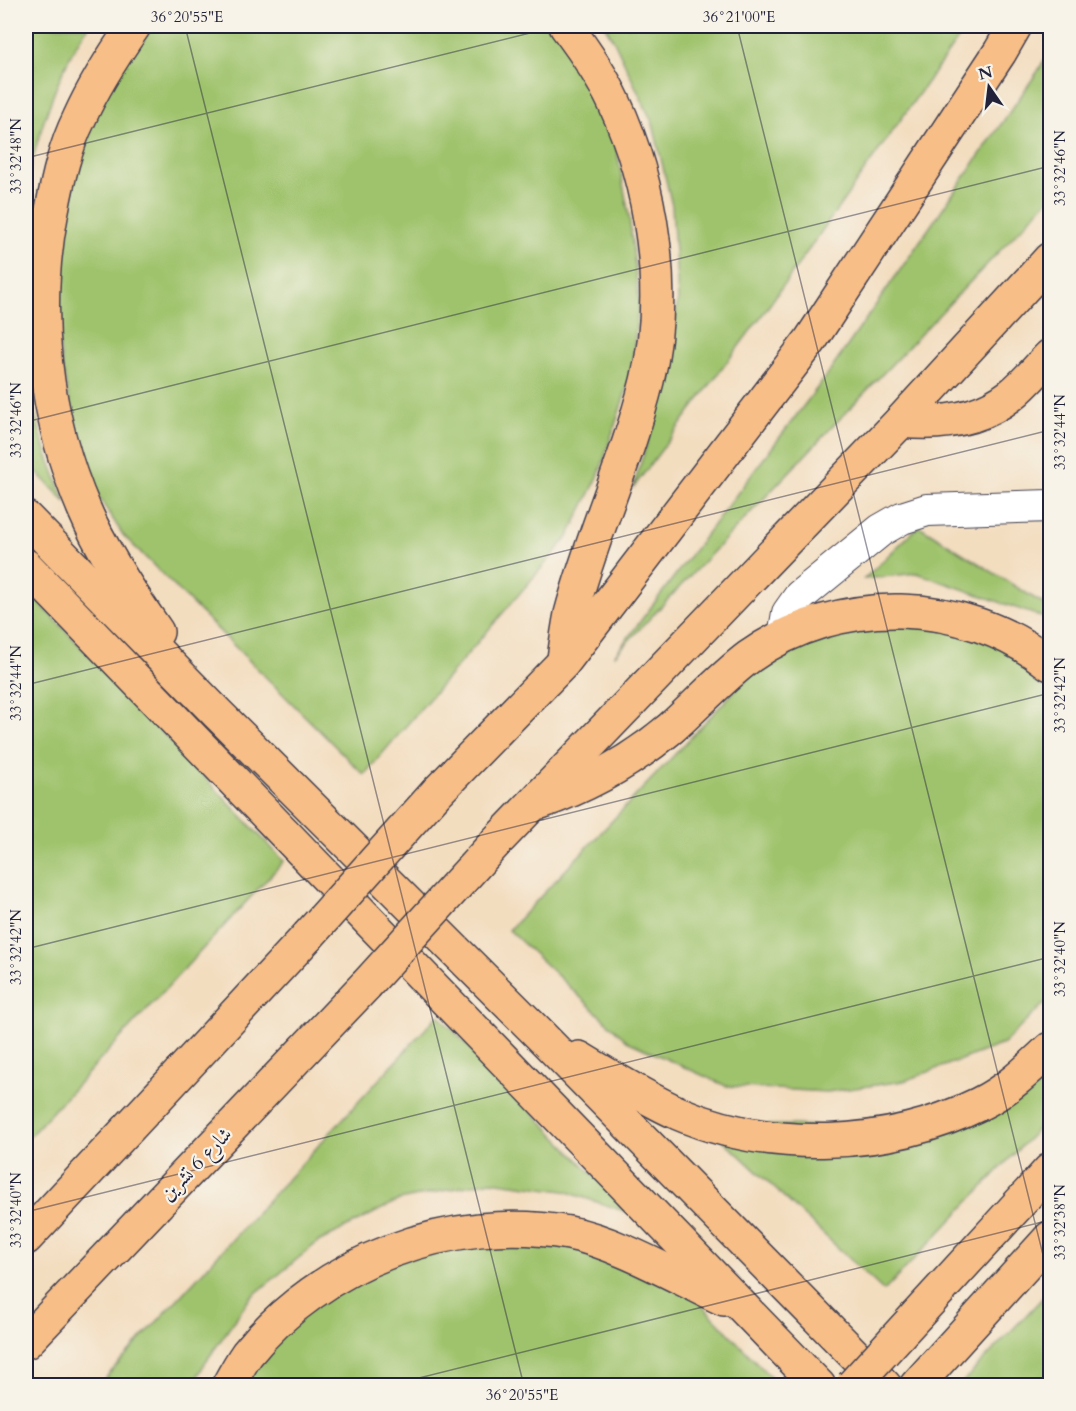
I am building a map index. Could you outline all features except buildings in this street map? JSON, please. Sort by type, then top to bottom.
[{"type":"main road","points":[[134,26],[104,68],[78,121],[59,177],[46,244],[42,312],[47,381],[62,448],[85,512],[146,616],[216,713]]},
{"type":"main road","points":[[563,663],[571,617],[583,571],[615,483],[647,380],[655,334],[657,288],[654,242],[648,207],[632,152],[614,103],[590,57],[566,26]]},
{"type":"main road","points":[[26,1238],[309,936],[437,792],[563,663],[810,341],[1015,26]]},
{"type":"main road","name":"شارع 6 تشرين","points":[[26,1342],[366,985],[531,806],[901,421],[1050,259]]},
{"type":"main road","points":[[901,421],[939,423],[977,414],[1010,395],[1050,356]]},
{"type":"main road","points":[[26,518],[216,713],[539,1034],[885,1386]]},
{"type":"main road","points":[[26,567],[819,1386]]},
{"type":"main road","points":[[531,806],[562,795],[620,766],[672,727],[749,657],[784,636],[831,620],[860,614],[904,610],[949,615],[992,628],[1031,649],[1050,664]]},
{"type":"main road","points":[[539,1034],[633,1091],[680,1113],[729,1130],[779,1139],[830,1141],[882,1136],[932,1123],[979,1104],[1050,1062]]},
{"type":"main road","points":[[1020,1078],[1050,1049]]},
{"type":"main road","points":[[852,1386],[1050,1170]]},
{"type":"main road","points":[[228,1386],[246,1355],[285,1313],[326,1284],[371,1259],[418,1242],[469,1230],[520,1228],[570,1234],[619,1250],[742,1307]]},
{"type":"main road","points":[[916,1386],[1050,1238]]},
{"type":"lane","points":[[784,636],[788,613],[800,596],[881,530],[902,518],[927,510],[1050,506]]},
{"type":"green space","points":[[26,26],[89,26],[68,60],[50,103],[26,187]]},
{"type":"green space","points":[[144,26],[556,26],[614,135],[629,216],[639,302],[630,379],[598,477],[568,537],[364,775],[123,535],[95,491],[78,442],[62,365],[54,299],[60,232],[92,108]]},
{"type":"green space","points":[[605,26],[967,26],[768,307],[633,488],[666,382],[678,299],[672,206],[653,124]]},
{"type":"green space","points":[[1050,49],[1050,198],[614,656],[830,371],[1038,71]]},
{"type":"green space","points":[[26,387],[47,454],[66,503],[26,460]]},
{"type":"green space","points":[[919,526],[1050,608],[1050,620],[917,573],[864,579]]},
{"type":"green space","points":[[26,589],[284,861],[26,1140]]},
{"type":"green space","points":[[910,617],[1032,654],[1050,678],[1050,998],[1003,1044],[904,1081],[827,1092],[726,1086],[627,1041],[509,930],[779,644]]},
{"type":"green space","points":[[438,1015],[630,1213],[564,1191],[491,1181],[399,1200],[318,1242],[250,1298],[205,1363],[193,1385],[98,1386]]},
{"type":"green space","points":[[1050,1076],[1050,1116],[884,1291],[706,1124],[951,1127],[1044,1082]]},
{"type":"green space","points":[[557,1228],[681,1283],[778,1385],[239,1386],[275,1332],[411,1246]]},
{"type":"green space","points":[[1050,1290],[1050,1385],[960,1385]]}]
